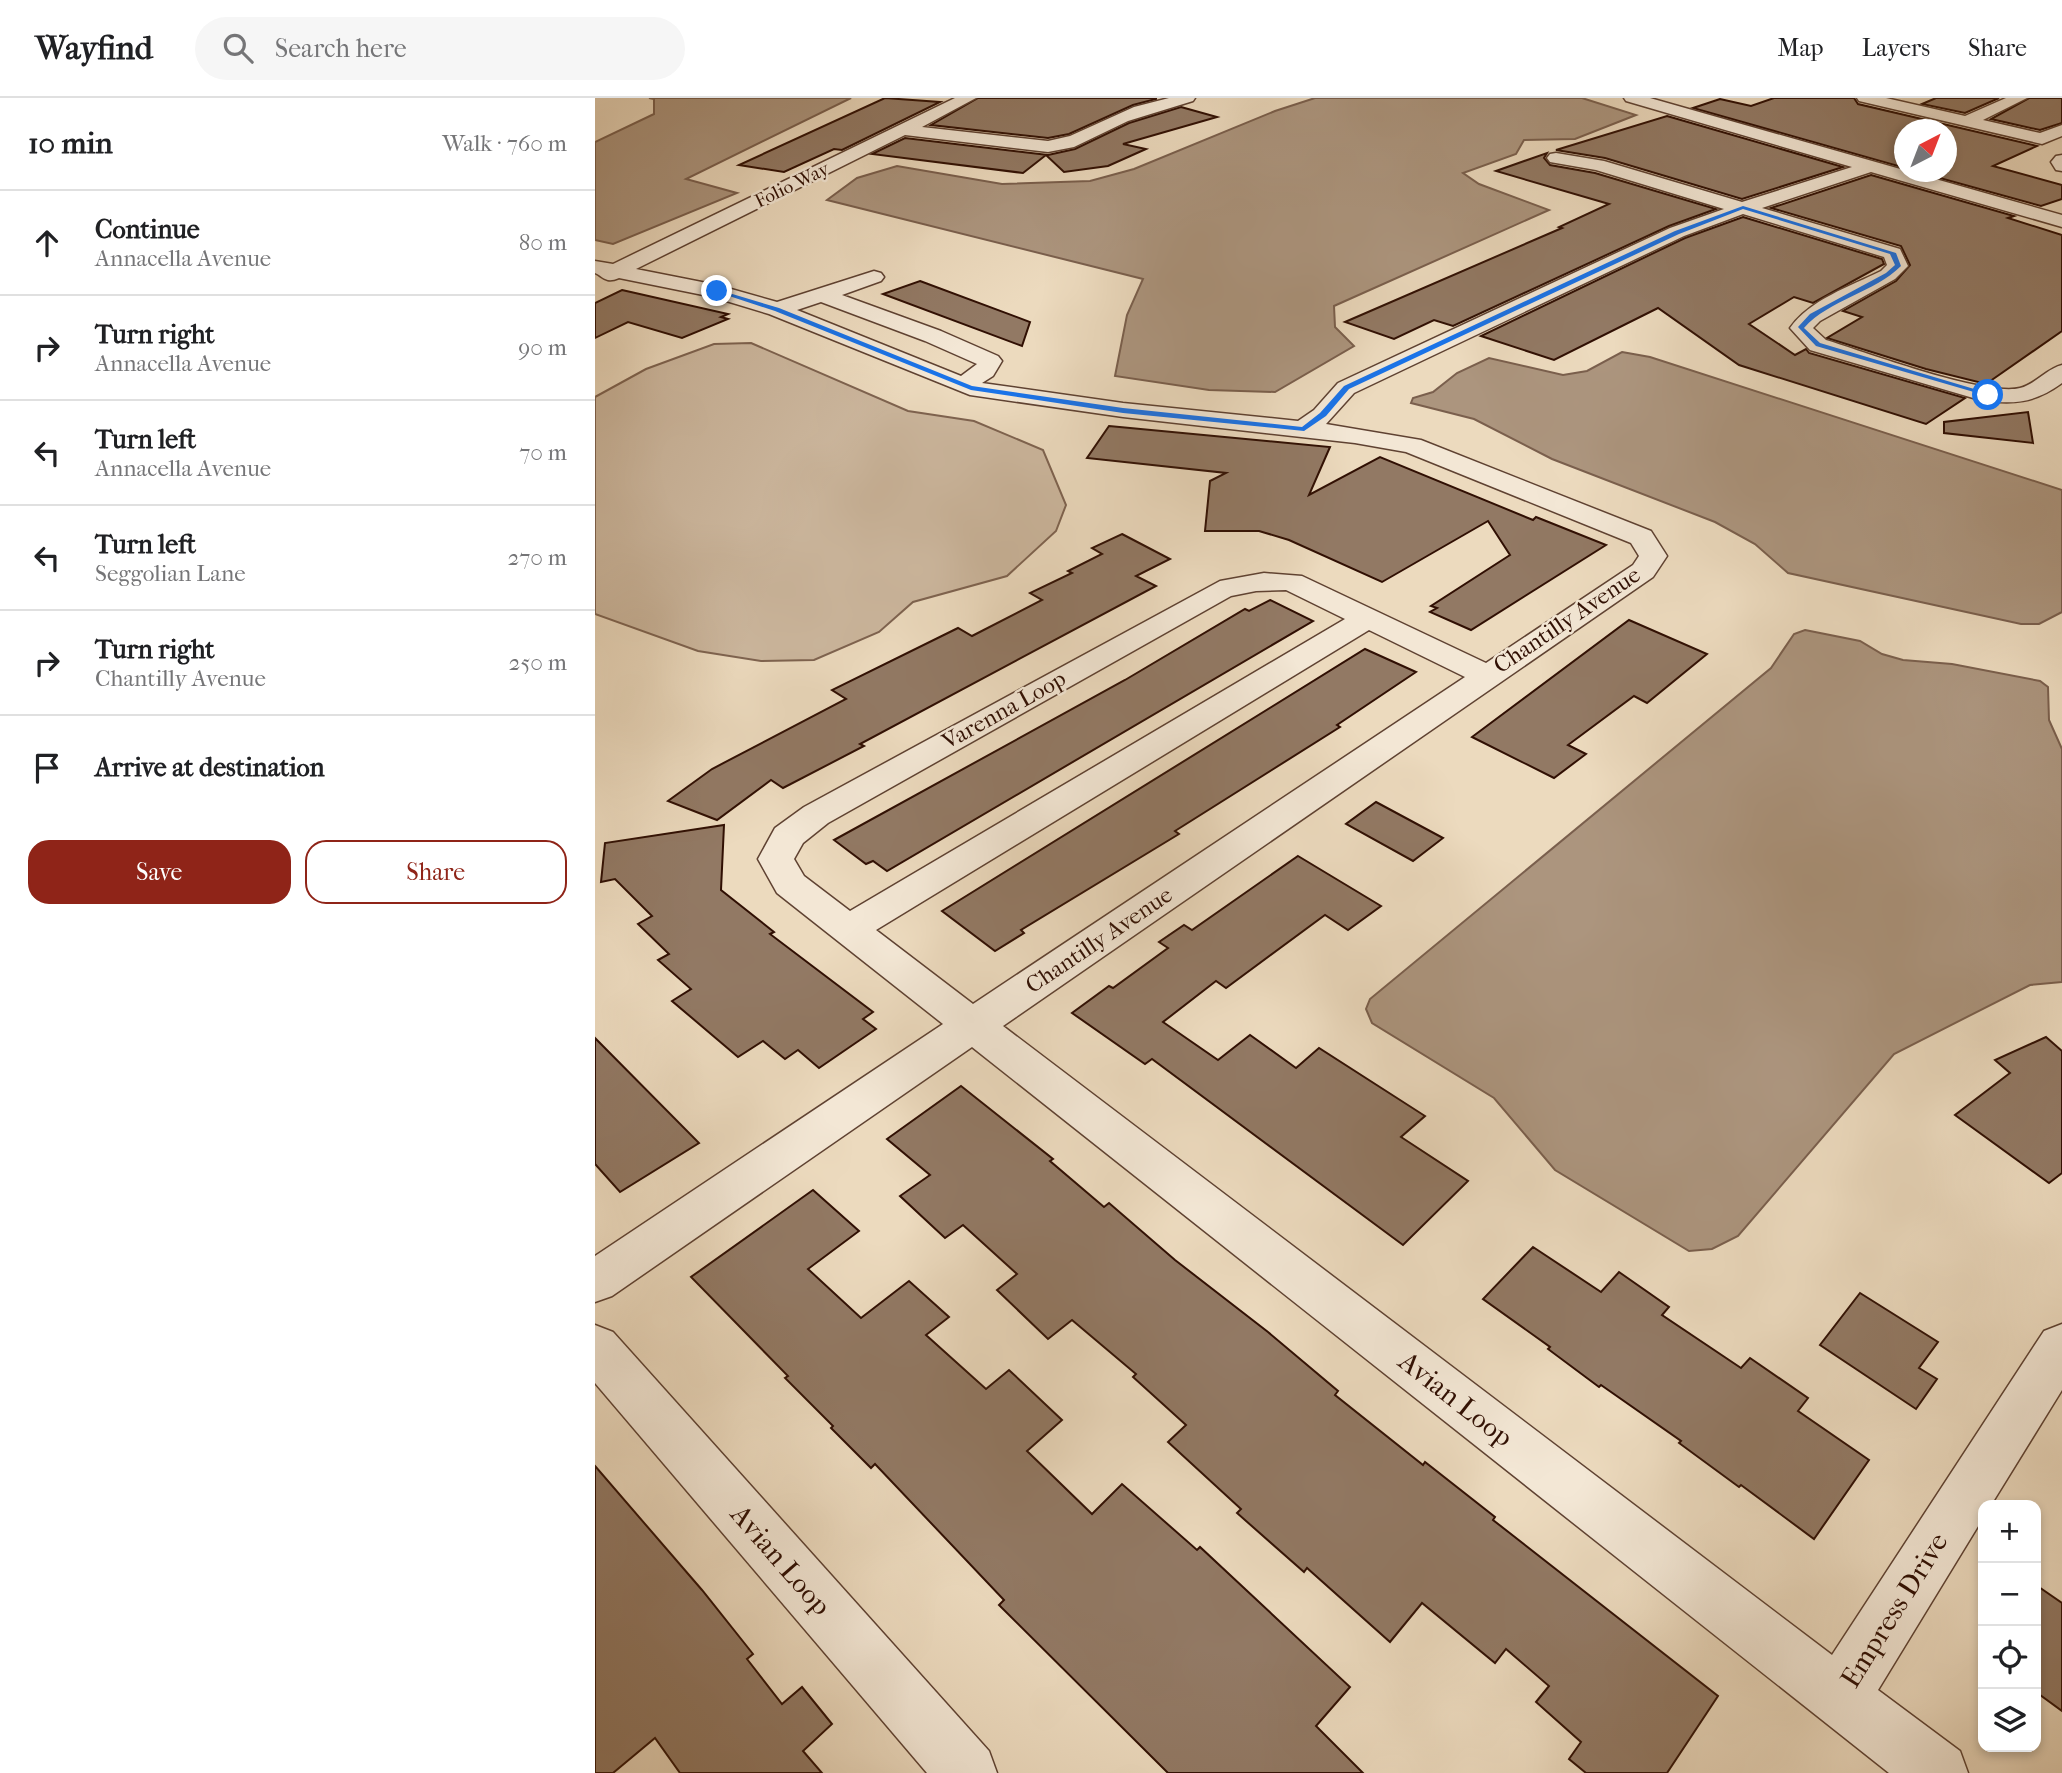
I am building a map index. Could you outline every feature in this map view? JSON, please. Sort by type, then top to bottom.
[{"type":"street","name":"Folio Way","points":[[602,273],[968,98]]},
{"type":"street","points":[[903,130],[1035,147],[1055,147],[1073,143],[1131,114],[1187,98]]},
{"type":"street","points":[[1865,98],[1901,101],[1965,122],[2042,139],[2062,130]]},
{"type":"street","points":[[1965,122],[2019,98]]},
{"type":"street","points":[[1644,99],[2062,221]]},
{"type":"street","points":[[1556,158],[1598,164],[1893,253],[1898,266],[1888,275],[1812,316],[1801,328],[1818,345],[1988,395],[2020,396],[2040,387],[2062,372]]},
{"type":"street","points":[[2062,160],[2062,166]]},
{"type":"street","points":[[1304,429],[1323,415],[1346,388],[1677,232],[1872,166]]},
{"type":"street","name":"Chantilly Avenue","points":[[595,1282],[1643,571],[1653,556],[1641,537],[1412,445],[1304,429],[1123,411],[962,385],[777,309],[717,291],[602,273]]},
{"type":"street","points":[[777,309],[874,277]]},
{"type":"street","points":[[822,295],[933,336],[990,361],[985,372],[962,385]]},
{"type":"street","name":"Varenna Loop","points":[[974,1025],[790,884],[776,859],[788,836],[816,815],[1209,597],[1235,574],[1261,580],[1292,582],[1486,675]]},
{"type":"street","points":[[849,929],[1368,618]]},
{"type":"street","name":"Avian Loop","points":[[974,1025],[1938,1773]]},
{"type":"street","name":"Empress Drive","points":[[1839,1698],[2062,1346]]},
{"type":"street","name":"Avian Loop","points":[[595,1348],[967,1773]]},
{"type":"shaded area","points":[[649,98],[851,98],[686,179],[737,193],[613,244],[595,240],[595,142],[654,114],[654,99]]},
{"type":"shaded area","points":[[1315,98],[1582,98],[1636,115],[1575,139],[1524,140],[1516,154],[1463,173],[1479,184],[1549,210],[1334,306],[1335,327],[1354,346],[1275,392],[1209,390],[1115,376],[1127,315],[1143,279],[827,200],[857,178],[897,166],[1002,184],[1090,181],[1134,169],[1275,111]]},
{"type":"shaded area","points":[[751,343],[908,411],[974,421],[1043,450],[1066,505],[1056,531],[1007,576],[913,602],[879,632],[814,660],[761,661],[698,651],[595,614],[595,397],[646,369],[714,344]]},
{"type":"shaded area","points":[[1622,352],[1650,357],[2062,490],[2062,612],[2039,624],[2021,624],[1788,573],[1755,544],[1715,522],[1552,459],[1474,419],[1411,403],[1413,398],[1433,392],[1457,373],[1489,358],[1563,375],[1587,371]]},
{"type":"shaded area","points":[[1805,630],[1860,641],[1882,654],[1903,660],[1952,664],[2040,681],[2048,687],[2049,720],[2062,749],[2062,982],[2030,985],[1894,1054],[1738,1236],[1712,1249],[1689,1251],[1555,1170],[1494,1098],[1372,1023],[1366,1009],[1370,999],[1771,668],[1794,634]]},
{"type":"building","points":[[885,98],[940,102],[842,150],[834,149],[784,172],[739,165]]},
{"type":"building","points":[[978,98],[1156,99],[1133,105],[1069,134],[1048,138],[931,125]]},
{"type":"building","points":[[1774,98],[1854,98],[1858,104],[1922,119],[1894,119],[1894,165],[1693,108],[1720,99],[1751,106]]},
{"type":"building","points":[[1936,98],[1999,98],[1965,113],[1922,104]]},
{"type":"building","points":[[2029,98],[2062,98],[2062,123],[2040,130],[1991,119]]},
{"type":"building","points":[[1181,107],[1217,117],[1123,144],[1146,149],[1108,166],[1064,172],[1046,155],[1023,173],[872,154],[905,138],[1048,155],[1075,149],[1129,123]]},
{"type":"building","points":[[1667,116],[1843,167],[1742,199],[1605,158],[1556,150]]},
{"type":"building","points":[[1957,127],[2037,146],[1993,166],[2062,185],[2062,199],[2041,206],[1954,182],[1957,182]]},
{"type":"building","points":[[1547,153],[1544,158],[1550,165],[1595,173],[1716,209],[1669,226],[1453,326],[1434,320],[1394,339],[1345,322],[1562,228],[1559,227],[1609,204],[1496,171]]},
{"type":"building","points":[[1871,175],[2014,216],[2008,218],[2062,235],[2062,331],[1986,384],[1926,369],[1827,338],[1862,317],[1843,311],[1896,281],[1910,265],[1901,246],[1771,208]]},
{"type":"building","points":[[1743,217],[1882,259],[1884,264],[1813,303],[1794,297],[1749,324],[1795,355],[1806,349],[1809,353],[1965,398],[1926,424],[1739,365],[1658,308],[1554,360],[1481,336],[1685,238]]},
{"type":"building","points":[[920,281],[1030,322],[1022,346],[883,294]]},
{"type":"building","points":[[622,290],[728,314],[721,317],[728,319],[682,338],[628,322],[595,338],[595,303]]},
{"type":"building","points":[[2028,412],[2033,443],[1944,433],[1944,422]]},
{"type":"building","points":[[1109,426],[1330,447],[1309,495],[1380,457],[1533,520],[1536,517],[1606,545],[1471,630],[1430,612],[1437,608],[1431,606],[1510,555],[1488,521],[1382,582],[1289,540],[1259,531],[1205,531],[1210,481],[1226,473],[1087,458]]},
{"type":"building","points":[[1122,534],[1170,559],[1136,576],[1156,586],[783,788],[771,780],[717,820],[668,801],[712,769],[846,699],[832,690],[958,628],[972,636],[1042,600],[1030,593],[1072,573],[1068,571],[1102,554],[1092,548]]},
{"type":"building","points":[[1270,600],[1313,621],[887,871],[873,861],[866,864],[834,840],[1125,680],[1245,609],[1249,611]]},
{"type":"building","points":[[1629,620],[1707,654],[1647,703],[1634,696],[1568,745],[1586,754],[1554,778],[1472,737]]},
{"type":"building","points":[[1365,649],[1416,672],[1337,725],[1340,727],[1175,831],[1179,834],[1021,930],[1024,933],[995,951],[942,911]]},
{"type":"building","points":[[1376,802],[1443,838],[1413,861],[1346,824]]},
{"type":"building","points":[[724,825],[721,890],[774,932],[770,934],[873,1012],[863,1019],[876,1029],[819,1068],[798,1050],[785,1059],[763,1041],[738,1057],[672,1001],[691,989],[658,960],[669,954],[638,924],[652,916],[615,879],[601,882],[605,843]]},
{"type":"building","points":[[1298,856],[1381,906],[1348,930],[1325,915],[1226,988],[1216,981],[1163,1022],[1218,1060],[1250,1035],[1296,1068],[1319,1048],[1425,1116],[1401,1137],[1468,1181],[1403,1245],[1152,1059],[1145,1064],[1072,1013],[1109,986],[1113,988],[1168,948],[1159,942],[1184,925],[1192,930]]},
{"type":"building","points":[[2046,1037],[2062,1051],[2062,1173],[2049,1183],[1955,1115],[2010,1073],[1995,1060]]},
{"type":"building","points":[[595,1038],[699,1143],[620,1192],[595,1164]]},
{"type":"building","points":[[961,1086],[1053,1159],[1050,1161],[1104,1207],[1109,1203],[1175,1260],[1268,1332],[1338,1391],[1335,1395],[1423,1465],[1425,1462],[1495,1517],[1493,1520],[1718,1696],[1667,1773],[1586,1773],[1569,1759],[1581,1742],[1536,1702],[1549,1686],[1506,1649],[1495,1663],[1422,1603],[1390,1642],[1307,1568],[1304,1572],[1237,1513],[1241,1509],[1168,1442],[1186,1425],[1133,1377],[1136,1374],[1072,1320],[1048,1339],[997,1290],[1017,1274],[963,1225],[945,1238],[900,1196],[930,1175],[887,1139]]},
{"type":"building","points":[[813,1190],[859,1231],[808,1269],[861,1318],[909,1281],[949,1317],[926,1335],[986,1389],[1009,1370],[1062,1420],[1027,1451],[1092,1514],[1122,1484],[1197,1550],[1200,1547],[1350,1687],[1316,1726],[1363,1773],[1168,1773],[999,1605],[1004,1600],[875,1464],[871,1468],[831,1428],[833,1426],[785,1378],[788,1376],[691,1277]]},
{"type":"building","points":[[1533,1247],[1601,1292],[1619,1272],[1669,1307],[1662,1315],[1741,1368],[1750,1358],[1808,1398],[1798,1411],[1869,1460],[1814,1539],[1679,1443],[1681,1441],[1601,1385],[1599,1387],[1548,1349],[1550,1347],[1483,1299]]},
{"type":"building","points":[[1860,1293],[1938,1342],[1919,1368],[1937,1379],[1916,1409],[1820,1345]]},
{"type":"building","points":[[595,1466],[702,1590],[753,1654],[747,1659],[782,1704],[802,1687],[832,1724],[803,1751],[822,1773],[680,1773],[655,1738],[613,1773],[595,1773]]},
{"type":"building","points":[[2041,1588],[2062,1603],[2062,1711],[2041,1696]]},
{"type":"route","points":[[717,291],[777,309],[971,388],[1123,411],[1304,429],[1323,415],[1346,388],[1677,232],[1743,208],[1893,253],[1898,266],[1888,275],[1812,316],[1801,328],[1818,345],[1988,395]]}]
